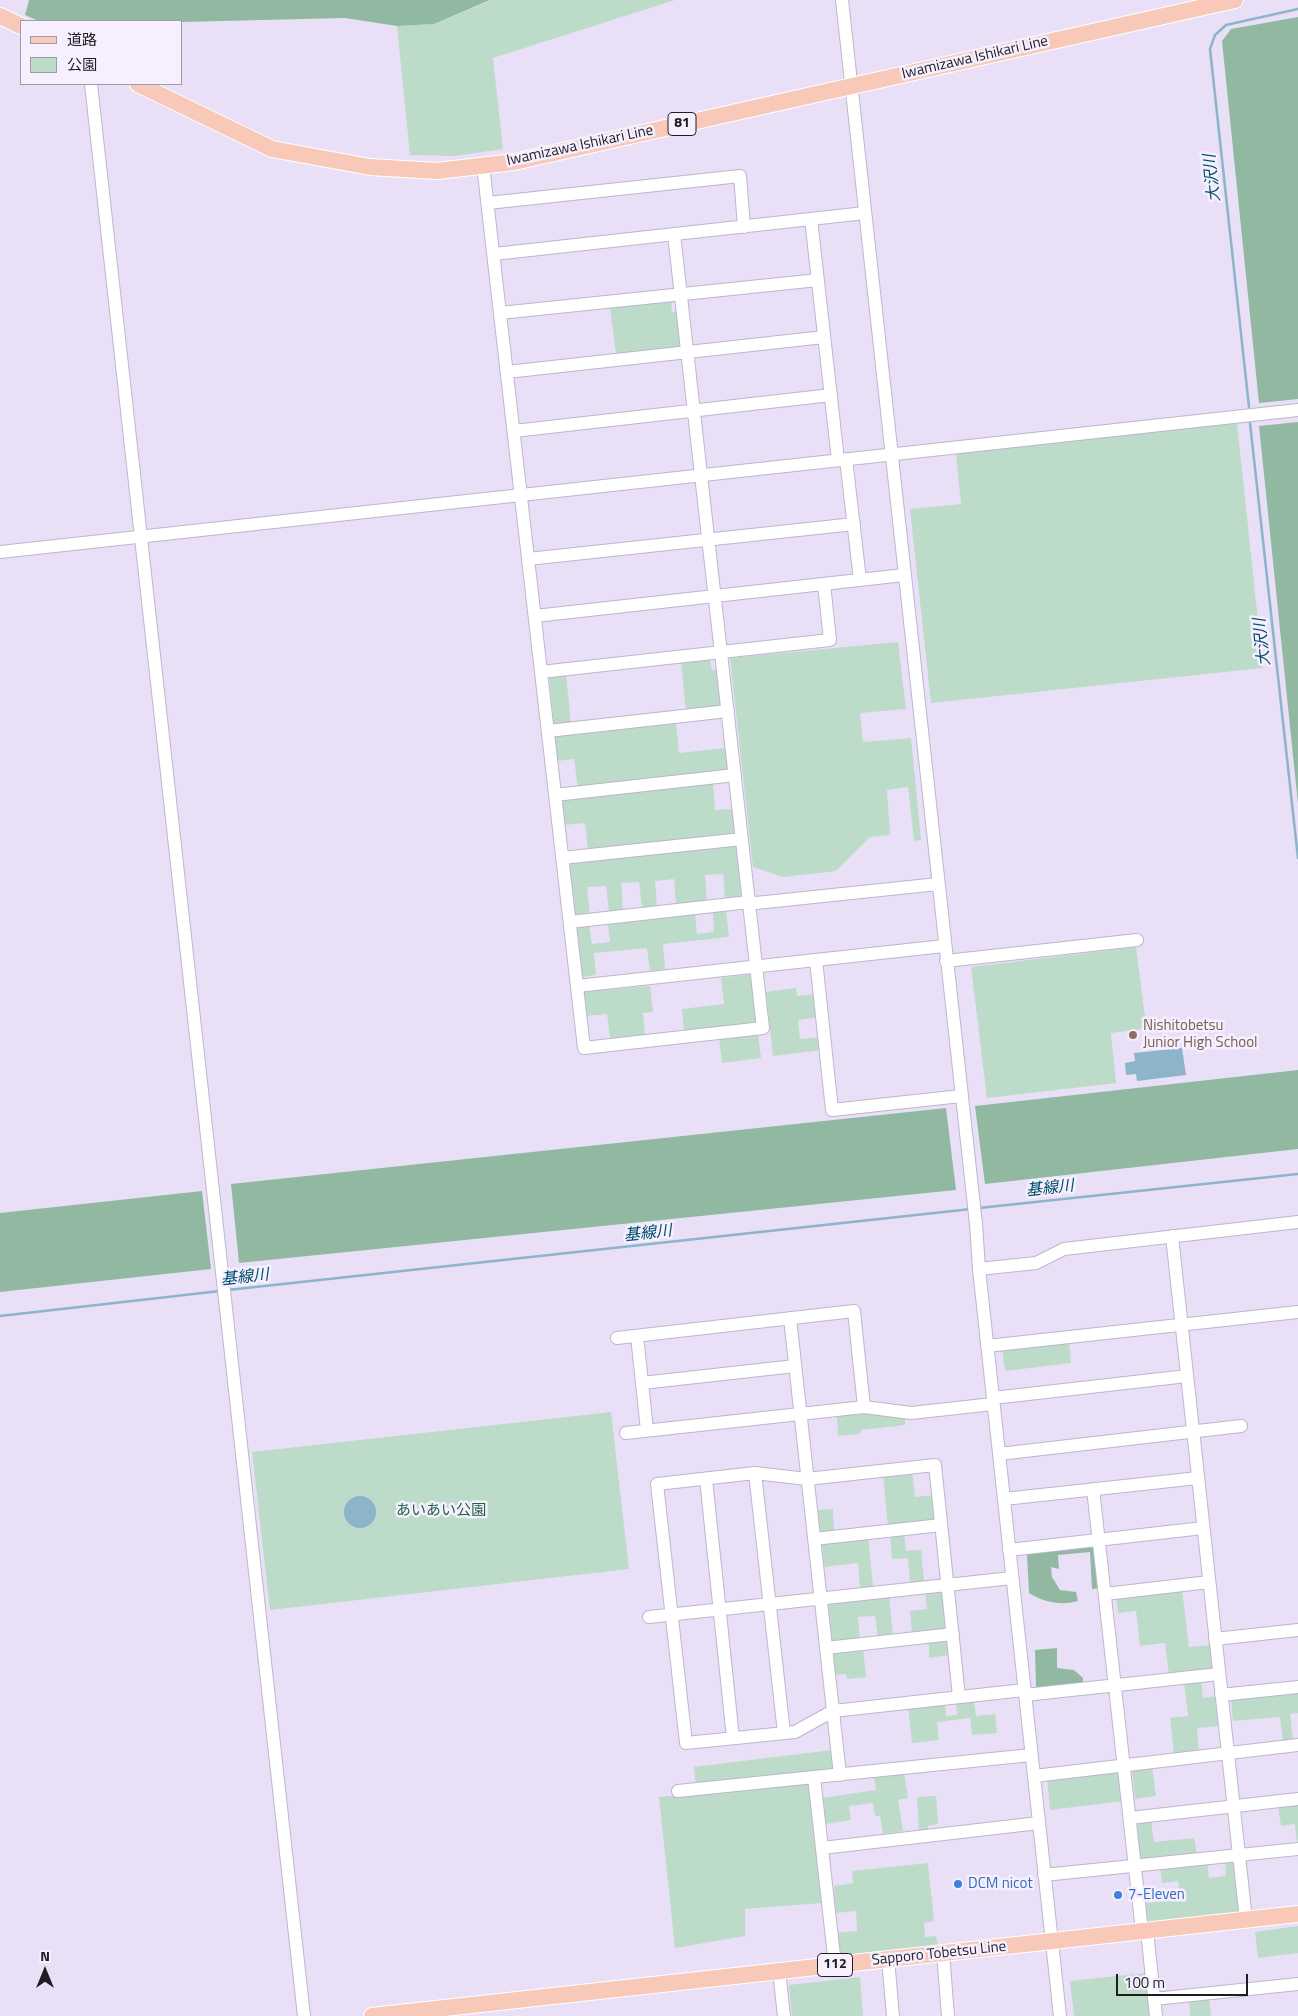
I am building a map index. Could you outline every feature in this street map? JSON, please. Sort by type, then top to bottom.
[{"type":"main road","name":"Iwamizawa Ishikari Line","points":[[140,85],[272,149],[370,167],[437,171],[514,162],[1235,0]]},
{"type":"main road","points":[[0,16],[20,26]]},
{"type":"main road","name":"Sapporo Tobetsu Line","points":[[372,2016],[477,2010],[779,1971],[1298,1914]]},
{"type":"street","points":[[842,0],[944,946],[976,1224],[987,1346],[1060,2016]]},
{"type":"street","points":[[91,85],[224,1270],[304,2016]]},
{"type":"street","points":[[483,165],[584,1048],[763,1028],[674,234]]},
{"type":"street","points":[[488,203],[740,176],[744,227]]},
{"type":"street","points":[[494,254],[865,213]]},
{"type":"street","points":[[811,219],[831,395],[854,524],[860,580]]},
{"type":"street","points":[[500,313],[818,280]]},
{"type":"street","points":[[507,372],[824,337]]},
{"type":"street","points":[[514,431],[831,395]]},
{"type":"street","points":[[0,552],[1298,410]]},
{"type":"street","points":[[528,559],[854,524]]},
{"type":"street","points":[[535,616],[904,575]]},
{"type":"street","points":[[541,672],[830,640],[824,584]]},
{"type":"street","points":[[548,731],[728,711]]},
{"type":"street","points":[[555,795],[735,775]]},
{"type":"street","points":[[562,858],[742,839]]},
{"type":"street","points":[[570,922],[749,902],[756,903],[938,884]]},
{"type":"street","points":[[946,961],[1137,940]]},
{"type":"street","points":[[577,986],[944,946]]},
{"type":"street","points":[[816,960],[832,1110],[961,1096]]},
{"type":"street","points":[[979,1269],[1036,1263],[1064,1249],[1298,1222]]},
{"type":"street","points":[[1172,1236],[1246,1920]]},
{"type":"street","points":[[617,1338],[854,1311],[864,1407]]},
{"type":"street","points":[[987,1346],[1298,1312]]},
{"type":"street","points":[[790,1318],[840,1775]]},
{"type":"street","points":[[637,1336],[647,1430]]},
{"type":"street","points":[[642,1383],[795,1366]]},
{"type":"street","points":[[626,1432],[864,1407],[911,1413],[1187,1376]]},
{"type":"street","points":[[999,1454],[1241,1426]]},
{"type":"street","points":[[959,1697],[935,1465],[807,1479],[755,1473],[657,1484],[686,1743],[795,1732],[833,1712],[959,1697],[1025,1693],[1219,1674]]},
{"type":"street","points":[[755,1473],[784,1734]]},
{"type":"street","points":[[1004,1499],[1198,1478]]},
{"type":"street","points":[[706,1479],[734,1738]]},
{"type":"street","points":[[1093,1489],[1135,1866],[1156,2016]]},
{"type":"street","points":[[814,1538],[941,1525]]},
{"type":"street","points":[[1009,1550],[1203,1528]]},
{"type":"street","points":[[649,1617],[1012,1578]]},
{"type":"street","points":[[1105,1594],[1209,1582]]},
{"type":"street","points":[[1215,1639],[1298,1630]]},
{"type":"street","points":[[826,1648],[953,1634]]},
{"type":"street","points":[[1221,1695],[1298,1687]]},
{"type":"street","points":[[1034,1776],[1298,1745]]},
{"type":"street","points":[[678,1791],[1031,1755]]},
{"type":"street","points":[[814,1777],[835,1965]]},
{"type":"street","points":[[1130,1818],[1298,1799]]},
{"type":"street","points":[[822,1848],[1039,1823]]},
{"type":"street","points":[[1044,1875],[1298,1849]]},
{"type":"street","points":[[943,1953],[948,2016]]},
{"type":"street","points":[[888,1959],[893,2016]]},
{"type":"street","points":[[779,1971],[784,2016]]},
{"type":"street","points":[[1154,1999],[1298,1984]]},
{"type":"green space","points":[[29,0],[490,0],[434,24],[397,26],[345,18],[182,22],[182,20],[37,20],[25,15]]},
{"type":"green space","points":[[492,0],[675,0],[493,58],[503,149],[455,156],[410,155],[397,26],[434,24]]},
{"type":"green space","points":[[1298,17],[1298,399],[1259,403],[1222,41],[1231,29]]},
{"type":"green space","points":[[671,300],[672,312],[677,311],[681,344],[679,347],[616,354],[610,307]]},
{"type":"green space","points":[[1298,422],[1298,804],[1259,426]]},
{"type":"green space","points":[[1237,423],[1263,668],[931,703],[910,509],[961,504],[956,453]]},
{"type":"green space","points":[[898,642],[906,709],[860,713],[863,742],[911,738],[921,840],[914,841],[908,787],[887,790],[890,835],[870,837],[836,871],[783,877],[753,867],[730,658]]},
{"type":"green space","points":[[710,659],[712,670],[717,670],[721,704],[718,708],[686,711],[681,662]]},
{"type":"green space","points":[[566,674],[571,724],[554,726],[549,676]]},
{"type":"green space","points":[[676,723],[679,753],[726,748],[729,771],[578,788],[574,759],[557,761],[554,736]]},
{"type":"green space","points":[[713,783],[715,810],[732,809],[735,835],[588,850],[585,823],[564,825],[562,799]]},
{"type":"green space","points":[[737,846],[741,897],[725,898],[723,874],[705,875],[707,901],[676,904],[674,879],[655,881],[657,906],[642,908],[639,882],[621,883],[623,910],[609,911],[606,886],[587,887],[590,914],[574,916],[569,862]]},
{"type":"green space","points":[[726,911],[729,937],[663,944],[665,969],[650,971],[647,948],[594,953],[596,975],[582,977],[577,927],[589,925],[592,944],[610,942],[608,923],[695,914],[697,934],[714,932],[713,912]]},
{"type":"green space","points":[[1136,947],[1146,1024],[1142,1029],[1111,1033],[1116,1083],[987,1098],[971,967]]},
{"type":"green space","points":[[753,974],[759,1023],[684,1031],[682,1009],[724,1004],[721,978]]},
{"type":"green space","points":[[650,986],[653,1012],[643,1013],[645,1035],[610,1038],[607,1014],[586,1016],[583,992]]},
{"type":"green space","points":[[796,988],[797,996],[816,994],[819,1017],[798,1020],[800,1039],[820,1037],[822,1050],[773,1056],[766,992]]},
{"type":"green space","points":[[758,1033],[761,1058],[722,1063],[719,1037]]},
{"type":"green space","points":[[1298,1070],[1298,1149],[985,1184],[975,1106]]},
{"type":"green space","points":[[946,1108],[956,1190],[239,1263],[231,1184]]},
{"type":"green space","points":[[202,1191],[211,1269],[0,1292],[0,1213]]},
{"type":"green space","points":[[1069,1340],[1071,1363],[1005,1371],[1002,1348]]},
{"type":"green space","name":"あいあい公園","points":[[611,1412],[629,1569],[270,1610],[252,1452]]},
{"type":"green space","points":[[865,1412],[905,1418],[905,1425],[861,1430],[860,1434],[838,1436],[837,1415]]},
{"type":"green space","points":[[912,1472],[915,1497],[934,1495],[936,1522],[888,1527],[883,1474]]},
{"type":"green space","points":[[833,1509],[834,1531],[823,1533],[818,1528],[817,1510]]},
{"type":"green space","points":[[904,1533],[906,1551],[921,1550],[924,1582],[910,1583],[908,1558],[892,1559],[890,1534]]},
{"type":"green space","points":[[868,1537],[873,1586],[860,1588],[858,1563],[824,1567],[822,1542]]},
{"type":"green space","points":[[1096,1545],[1100,1588],[1092,1589],[1090,1552],[1058,1555],[1059,1569],[1051,1567],[1052,1577],[1060,1590],[1076,1592],[1078,1601],[1052,1602],[1040,1599],[1029,1593],[1027,1554]]},
{"type":"green space","points":[[1182,1589],[1189,1647],[1212,1645],[1215,1669],[1169,1675],[1165,1643],[1140,1646],[1136,1611],[1118,1613],[1116,1596]]},
{"type":"green space","points":[[945,1590],[948,1630],[912,1633],[910,1611],[927,1609],[925,1591]]},
{"type":"green space","points":[[889,1596],[893,1636],[878,1637],[875,1616],[858,1617],[860,1639],[832,1641],[828,1601]]},
{"type":"green space","points":[[947,1639],[950,1655],[929,1658],[929,1641]]},
{"type":"green space","points":[[863,1648],[866,1677],[847,1679],[846,1674],[835,1675],[833,1651]]},
{"type":"green space","points":[[1057,1648],[1057,1668],[1074,1670],[1083,1678],[1083,1683],[1036,1687],[1035,1650]]},
{"type":"green space","points":[[1201,1680],[1203,1698],[1217,1696],[1220,1726],[1197,1728],[1199,1751],[1174,1753],[1170,1718],[1188,1716],[1184,1682]]},
{"type":"green space","points":[[1298,1692],[1298,1713],[1290,1714],[1293,1740],[1283,1741],[1280,1717],[1233,1721],[1231,1700]]},
{"type":"green space","points":[[974,1701],[976,1716],[995,1714],[997,1733],[972,1735],[970,1718],[937,1722],[939,1740],[912,1743],[908,1707],[945,1703],[946,1716],[957,1715],[956,1703]]},
{"type":"green space","points":[[832,1750],[834,1768],[829,1773],[696,1786],[694,1767]]},
{"type":"green space","points":[[1152,1765],[1156,1796],[1135,1799],[1132,1767]]},
{"type":"green space","points":[[1120,1770],[1123,1801],[1050,1810],[1047,1778]]},
{"type":"green space","points":[[904,1773],[908,1798],[898,1800],[903,1831],[883,1834],[880,1816],[875,1816],[873,1803],[849,1806],[851,1820],[826,1824],[822,1798],[876,1790],[874,1777]]},
{"type":"green space","points":[[809,1782],[822,1903],[745,1909],[745,1936],[675,1948],[659,1797]]},
{"type":"green space","points":[[936,1796],[938,1824],[928,1826],[928,1831],[919,1831],[917,1797]]},
{"type":"green space","points":[[1298,1804],[1297,1843],[1295,1824],[1281,1826],[1278,1806]]},
{"type":"green space","points":[[1151,1820],[1154,1842],[1194,1838],[1197,1855],[1147,1859],[1140,1857],[1137,1822]]},
{"type":"green space","points":[[1236,1858],[1242,1915],[1148,1925],[1146,1903],[1180,1899],[1178,1881],[1162,1883],[1160,1866],[1207,1861],[1209,1878],[1226,1876],[1225,1859]]},
{"type":"green space","points":[[928,1863],[934,1921],[924,1923],[925,1937],[936,1936],[938,1946],[838,1957],[836,1933],[857,1931],[856,1911],[836,1913],[834,1886],[853,1883],[852,1871]]},
{"type":"green space","points":[[1298,1926],[1298,1953],[1258,1958],[1255,1932]]},
{"type":"green space","points":[[1146,1973],[1151,2016],[1074,2016],[1070,1981]]},
{"type":"green space","points":[[860,1977],[863,2016],[792,2016],[789,1985]]},
{"type":"green space","points":[[1209,1998],[1211,2016],[1190,2016],[1189,2000]]},
{"type":"water","points":[[1182,1048],[1186,1075],[1137,1081],[1136,1074],[1126,1075],[1125,1063],[1135,1061],[1134,1053]]},
{"type":"water","points":[[360,1496],[371,1501],[376,1512],[371,1523],[360,1528],[349,1523],[344,1512],[349,1501]]},
{"type":"waterway","name":"大沢川","points":[[1249,407],[1210,49],[1215,35],[1226,25],[1298,9]]},
{"type":"waterway","name":"大沢川","points":[[1250,423],[1298,858]]},
{"type":"waterway","name":"基線川","points":[[979,1208],[1298,1174]]},
{"type":"waterway","name":"基線川","points":[[228,1290],[971,1209]]},
{"type":"waterway","name":"基線川","points":[[0,1316],[220,1291]]},
{"type":"place","name":"Nishitobetsu Junior High School","points":[[1133,1035]]},
{"type":"place","name":"DCM nicot","points":[[958,1884]]},
{"type":"place","name":"7-Eleven","points":[[1118,1895]]}]
